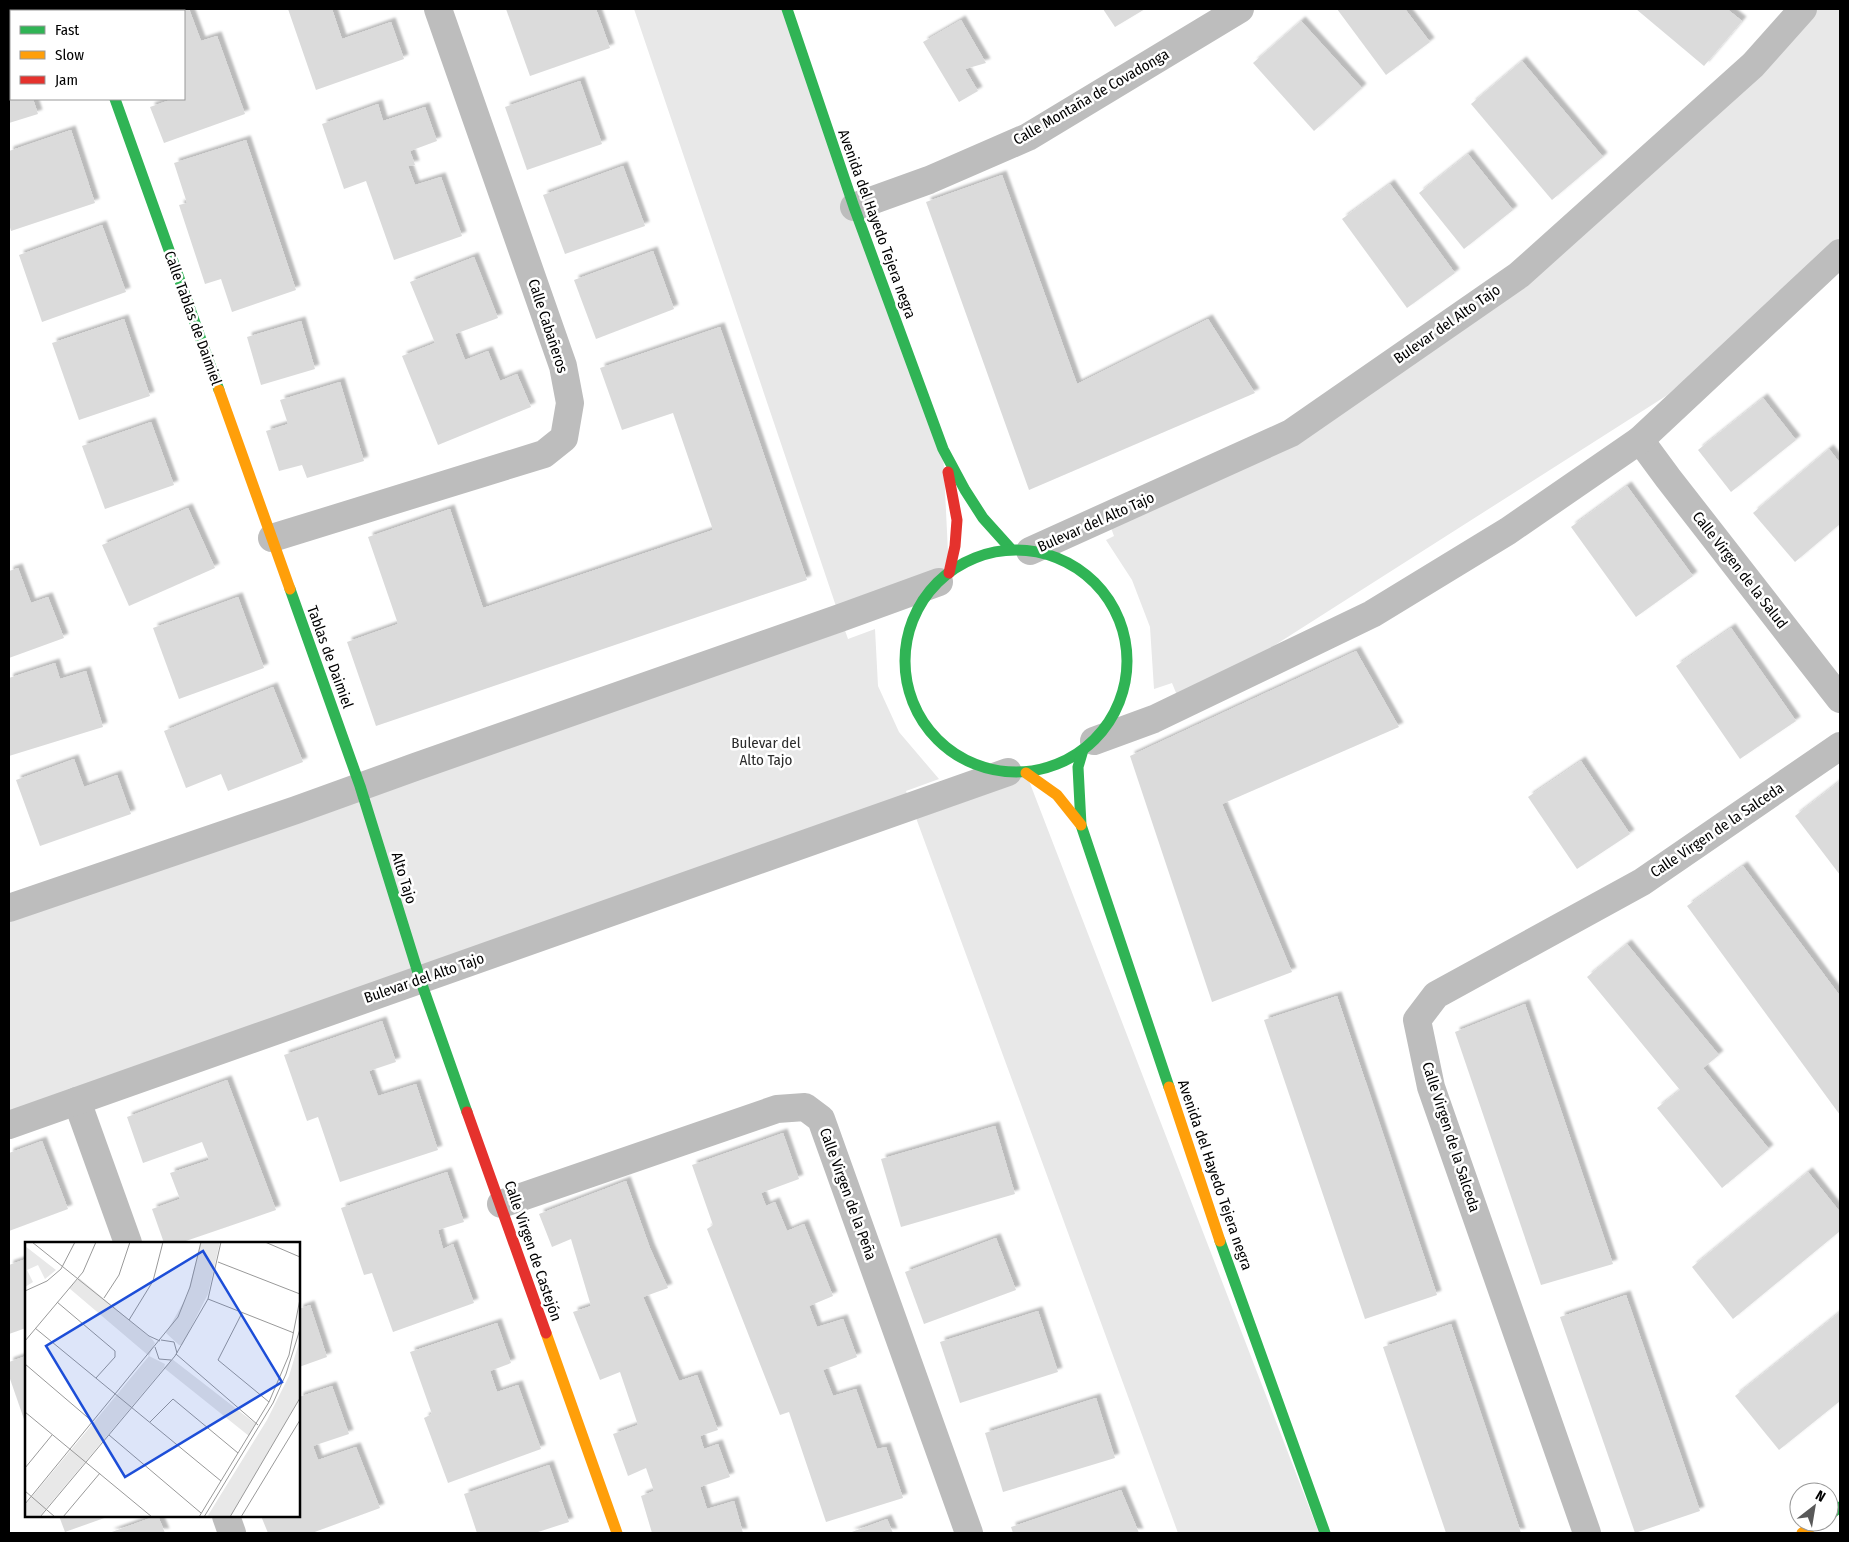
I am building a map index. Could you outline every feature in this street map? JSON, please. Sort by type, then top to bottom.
[{"type":"street","name":"Calle Cabañeros","points":[[272,538],[544,454],[564,438],[570,403],[563,366],[438,9]]},
{"type":"street","name":"Avenida del Hayedo Tejera negra","points":[[787,9],[854,207],[944,449],[965,490],[983,518],[1020,550]]},
{"type":"street","name":"Calle Montaña de Covadonga","points":[[854,207],[929,180],[1028,137],[1240,9]]},
{"type":"street","name":"Bulevar del Alto Tajo","points":[[1020,550],[1291,433],[1518,275],[1753,65],[1803,9]]},
{"type":"street","name":"Calle Tablas de Daimiel","points":[[115,100],[272,538]]},
{"type":"street","points":[[1088,746],[1154,719],[1372,614],[1508,531],[1640,440],[1840,253]]},
{"type":"street","name":"Calle Virgen de la Salud","points":[[1640,440],[1840,699]]},
{"type":"street","name":"Avenida del Hayedo Tejera negra","points":[[944,449],[957,520],[955,546],[944,578]]},
{"type":"street","name":"Tablas de Daimiel","points":[[272,538],[360,786]]},
{"type":"street","points":[[11,901],[296,810],[840,618],[944,578],[980,556],[1020,550],[1055,557],[1075,567],[1092,580],[1108,599],[1124,633],[1127,663],[1123,694],[1117,710],[1106,727],[1088,746],[1070,759],[1054,766],[1017,773],[978,766],[943,745],[926,726],[913,700],[907,681],[906,663],[910,629],[921,604],[944,578]]},
{"type":"street","name":"Avenida del Hayedo Tejera negra","points":[[1088,746],[1078,767],[1081,825],[1225,1255],[1325,1533]]},
{"type":"street","name":"Calle Virgen de la Salceda","points":[[1587,1533],[1431,1087],[1417,1020],[1436,995],[1642,882],[1840,746]]},
{"type":"street","name":"Avenida del Hayedo Tejera negra","points":[[1017,773],[1044,783],[1060,797],[1081,825]]},
{"type":"street","name":"Bulevar del Alto Tajo","points":[[9,1125],[420,979],[1017,773]]},
{"type":"street","name":"Alto Tajo","points":[[360,786],[420,979]]},
{"type":"street","name":"Calle Virgen de Castejón","points":[[420,979],[617,1533]]},
{"type":"street","points":[[77,1101],[128,1242]]},
{"type":"street","name":"Calle Virgen de la Peña","points":[[501,1204],[777,1109],[805,1107],[821,1119],[969,1533]]},
{"type":"street","points":[[226,1517],[232,1533]]},
{"type":"green space","points":[[634,9],[787,9],[943,449],[949,573],[841,619],[848,639],[875,629],[878,686],[899,732],[939,779],[906,791],[912,806],[1026,773],[1319,1533],[1178,1533],[912,807],[9,1115],[9,918],[840,618]]},
{"type":"green space","points":[[1798,9],[1840,9],[1840,246],[1666,396],[1181,705],[1172,683],[1154,689],[1150,627],[1132,580],[1106,540],[1114,536],[1107,517],[1291,433],[1479,302]]},
{"type":"building","points":[[189,9],[201,41],[217,36],[245,114],[164,143],[150,107],[170,100],[185,100],[185,10],[114,10]]},
{"type":"building","points":[[288,9],[332,9],[342,39],[391,22],[404,59],[316,90]]},
{"type":"building","points":[[506,9],[596,9],[610,48],[530,76]]},
{"type":"building","points":[[1103,9],[1145,9],[1115,27]]},
{"type":"building","points":[[1337,9],[1405,9],[1430,42],[1386,75]]},
{"type":"building","points":[[1636,9],[1727,9],[1742,21],[1704,66]]},
{"type":"building","points":[[961,20],[986,63],[965,69],[978,91],[959,102],[923,42]]},
{"type":"building","points":[[1301,21],[1362,88],[1314,131],[1253,63]]},
{"type":"building","points":[[9,47],[10,100],[33,100],[38,114],[9,123]]},
{"type":"building","points":[[1522,61],[1603,157],[1552,200],[1471,104]]},
{"type":"building","points":[[580,81],[602,144],[527,170],[505,107]]},
{"type":"building","points":[[378,104],[383,121],[425,107],[437,141],[410,151],[415,165],[408,166],[415,185],[441,177],[462,236],[394,260],[366,181],[344,189],[322,124]]},
{"type":"building","points":[[71,130],[95,203],[11,231],[9,224],[9,151]]},
{"type":"building","points":[[246,140],[296,290],[232,312],[221,279],[205,284],[179,205],[187,203],[174,163]]},
{"type":"building","points":[[1468,154],[1513,210],[1464,249],[1419,193]]},
{"type":"building","points":[[623,166],[645,226],[565,254],[543,195]]},
{"type":"building","points":[[1002,175],[1077,384],[1208,319],[1255,393],[1029,490],[926,202]]},
{"type":"building","points":[[1390,184],[1455,273],[1407,308],[1342,219]]},
{"type":"building","points":[[102,225],[126,292],[42,322],[19,255]]},
{"type":"building","points":[[653,251],[674,309],[596,339],[574,280]]},
{"type":"building","points":[[474,257],[498,318],[455,334],[465,360],[488,351],[500,381],[517,374],[531,407],[438,445],[402,356],[435,343],[410,282]]},
{"type":"building","points":[[124,319],[150,396],[79,420],[52,343]]},
{"type":"building","points":[[301,321],[315,369],[261,385],[247,337]]},
{"type":"building","points":[[720,327],[807,580],[376,726],[347,642],[398,624],[368,537],[450,509],[483,608],[713,530],[673,413],[622,430],[600,368]]},
{"type":"building","points":[[340,382],[364,461],[307,478],[302,465],[279,471],[266,431],[288,424],[280,400]]},
{"type":"building","points":[[1763,398],[1796,440],[1731,492],[1698,450]]},
{"type":"building","points":[[151,422],[174,485],[105,509],[82,446]]},
{"type":"building","points":[[1829,449],[1840,463],[1840,524],[1795,562],[1753,513]]},
{"type":"building","points":[[1627,486],[1693,576],[1636,617],[1571,527]]},
{"type":"building","points":[[188,508],[215,568],[129,606],[102,545]]},
{"type":"building","points":[[18,568],[31,603],[48,597],[64,638],[9,658],[9,571]]},
{"type":"building","points":[[238,597],[264,668],[179,699],[153,628]]},
{"type":"building","points":[[1731,628],[1796,721],[1740,759],[1676,666]]},
{"type":"building","points":[[1356,651],[1399,727],[1222,804],[1292,972],[1212,1002],[1130,756]]},
{"type":"building","points":[[55,663],[60,679],[86,671],[103,727],[9,756],[9,678]]},
{"type":"building","points":[[273,687],[303,762],[228,791],[221,774],[186,788],[164,731]]},
{"type":"building","points":[[74,759],[84,787],[117,775],[131,814],[40,846],[16,780]]},
{"type":"building","points":[[1581,761],[1630,834],[1577,869],[1528,797]]},
{"type":"building","points":[[1840,781],[1840,875],[1795,816]]},
{"type":"building","points":[[1743,866],[1840,996],[1840,1115],[1687,906]]},
{"type":"building","points":[[1627,944],[1719,1055],[1703,1068],[1769,1149],[1722,1188],[1657,1108],[1680,1090],[1587,977]]},
{"type":"building","points":[[1337,996],[1437,1295],[1365,1319],[1264,1020]]},
{"type":"building","points":[[1525,1004],[1613,1264],[1541,1285],[1455,1032]]},
{"type":"building","points":[[382,1021],[396,1062],[369,1071],[378,1096],[416,1084],[438,1150],[340,1182],[318,1117],[307,1121],[284,1055]]},
{"type":"building","points":[[227,1080],[276,1210],[183,1242],[164,1242],[152,1209],[180,1199],[170,1173],[209,1160],[202,1142],[143,1163],[127,1117]]},
{"type":"building","points":[[995,1126],[1015,1194],[901,1227],[881,1159]]},
{"type":"building","points":[[783,1133],[799,1179],[761,1193],[766,1206],[775,1202],[787,1231],[804,1224],[833,1296],[809,1306],[817,1327],[843,1319],[857,1357],[823,1370],[833,1396],[856,1389],[877,1449],[886,1447],[903,1498],[826,1522],[789,1412],[780,1415],[707,1229],[713,1225],[692,1165]]},
{"type":"building","points":[[42,1141],[68,1209],[9,1231],[9,1153]]},
{"type":"building","points":[[447,1172],[464,1222],[438,1230],[443,1249],[453,1244],[474,1303],[393,1332],[372,1273],[364,1275],[341,1208]]},
{"type":"building","points":[[1808,1172],[1840,1212],[1840,1231],[1733,1319],[1692,1267]]},
{"type":"building","points":[[626,1181],[650,1248],[668,1288],[643,1297],[679,1381],[697,1375],[718,1430],[700,1436],[704,1449],[718,1444],[730,1477],[700,1487],[707,1509],[734,1501],[743,1533],[652,1533],[641,1496],[654,1491],[646,1468],[628,1476],[613,1434],[638,1425],[620,1372],[600,1380],[573,1312],[591,1306],[571,1239],[552,1247],[539,1214]]},
{"type":"building","points":[[996,1238],[1016,1290],[924,1324],[905,1272]]},
{"type":"building","points":[[25,1259],[25,1328],[9,1334],[9,1265]]},
{"type":"building","points":[[1626,1295],[1700,1511],[1635,1533],[1560,1317]]},
{"type":"building","points":[[310,1305],[327,1357],[300,1367],[300,1309]]},
{"type":"building","points":[[1038,1311],[1058,1372],[960,1403],[940,1342]]},
{"type":"building","points":[[1840,1312],[1840,1401],[1779,1450],[1735,1396]]},
{"type":"building","points":[[497,1323],[511,1363],[490,1371],[497,1392],[518,1385],[541,1449],[448,1483],[424,1418],[432,1414],[410,1352]]},
{"type":"building","points":[[1451,1324],[1521,1533],[1446,1533],[1383,1347]]},
{"type":"building","points":[[25,1356],[25,1422],[9,1376],[9,1362]]},
{"type":"building","points":[[332,1386],[349,1434],[313,1446],[318,1460],[356,1447],[380,1508],[312,1533],[268,1533],[261,1517],[300,1517],[300,1397]]},
{"type":"building","points":[[1096,1398],[1115,1458],[1003,1492],[985,1433]]},
{"type":"building","points":[[549,1465],[569,1522],[535,1533],[477,1533],[464,1494]]},
{"type":"building","points":[[1121,1490],[1139,1533],[1013,1533],[1011,1527]]},
{"type":"building","points":[[59,1517],[107,1517],[65,1532]]},
{"type":"building","points":[[153,1517],[158,1517],[165,1533],[109,1533]]},
{"type":"building","points":[[887,1519],[893,1533],[849,1533]]},
{"type":"traffic: fast","points":[[787,9],[854,207],[943,449],[965,490],[983,518],[1010,548]]},
{"type":"traffic: fast","points":[[115,100],[219,390]]},
{"type":"traffic: fast","points":[[1016,550],[1038,552],[1058,558],[1086,575],[1102,591],[1119,619],[1125,639],[1127,661],[1125,683],[1119,703],[1102,731],[1086,747],[1058,764],[1038,770],[1016,772],[994,770],[974,764],[946,747],[930,731],[913,703],[907,683],[905,661],[907,639],[913,619],[930,591],[946,575],[974,558],[994,552],[1016,550]]},
{"type":"traffic: fast","points":[[290,589],[360,786],[420,979],[467,1112]]},
{"type":"traffic: fast","points":[[1083,750],[1078,767],[1081,825],[1169,1087]]},
{"type":"traffic: fast","points":[[1220,1241],[1325,1533]]},
{"type":"traffic: slow","points":[[219,390],[290,589]]},
{"type":"traffic: slow","points":[[1026,773],[1057,795],[1081,825]]},
{"type":"traffic: slow","points":[[1169,1087],[1220,1241]]},
{"type":"traffic: slow","points":[[546,1333],[617,1533]]},
{"type":"traffic: jam","points":[[948,472],[957,520],[955,546],[949,573]]},
{"type":"traffic: jam","points":[[467,1112],[546,1333]]}]
